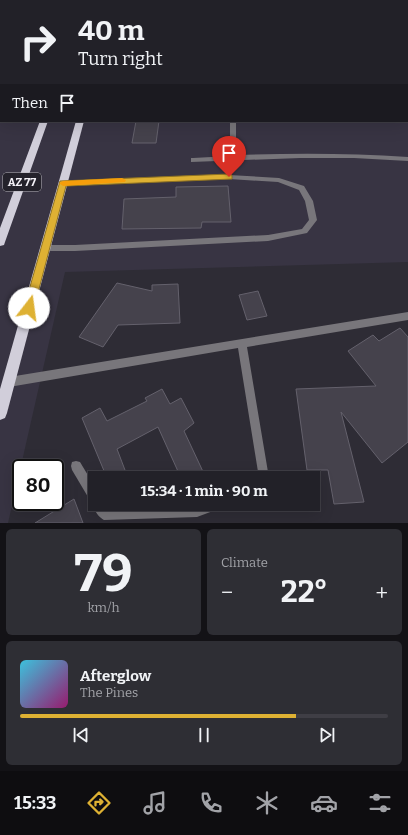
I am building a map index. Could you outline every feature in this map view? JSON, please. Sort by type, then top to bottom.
[{"type":"highway","name":"AZ 77","points":[[0,242],[44,122]]},
{"type":"highway","points":[[0,413],[80,122]]},
{"type":"lane","points":[[233,122],[233,158]]},
{"type":"lane","points":[[193,160],[358,155],[408,159]]},
{"type":"lane","points":[[45,248],[75,248],[268,238],[304,231],[313,220],[309,201],[302,188],[278,180],[229,177],[63,183]]},
{"type":"lane","points":[[9,382],[408,316]]},
{"type":"lane","points":[[242,343],[263,471]]},
{"type":"lane","points":[[76,466],[88,486]]},
{"type":"lane","points":[[102,511],[104,514],[197,511]]},
{"type":"shaded area","points":[[0,122],[408,122],[408,262],[65,272],[23,459],[12,459],[12,505],[8,523],[0,523]]},
{"type":"building","points":[[136,122],[159,122],[156,143],[132,143]]},
{"type":"building","points":[[228,186],[231,222],[202,222],[201,228],[122,229],[124,199],[176,197],[176,187]]},
{"type":"building","points":[[117,283],[152,291],[152,285],[178,284],[180,323],[118,325],[103,347],[79,337]]},
{"type":"building","points":[[258,291],[267,316],[247,320],[239,295]]},
{"type":"building","points":[[400,328],[408,337],[408,442],[382,463],[341,412],[364,502],[334,504],[328,470],[307,470],[296,389],[376,386],[348,351],[373,335],[379,341]]},
{"type":"building","points":[[162,389],[170,404],[181,398],[194,423],[184,431],[203,471],[178,471],[158,427],[117,449],[125,471],[104,471],[82,418],[100,408],[107,421],[147,401],[145,398]]},
{"type":"building","points":[[74,499],[83,523],[35,523],[54,511],[64,511],[64,505]]},
{"type":"slow traffic","points":[[63,183],[122,180]]},
{"type":"route","points":[[29,308],[63,183],[166,178],[229,177]]}]
